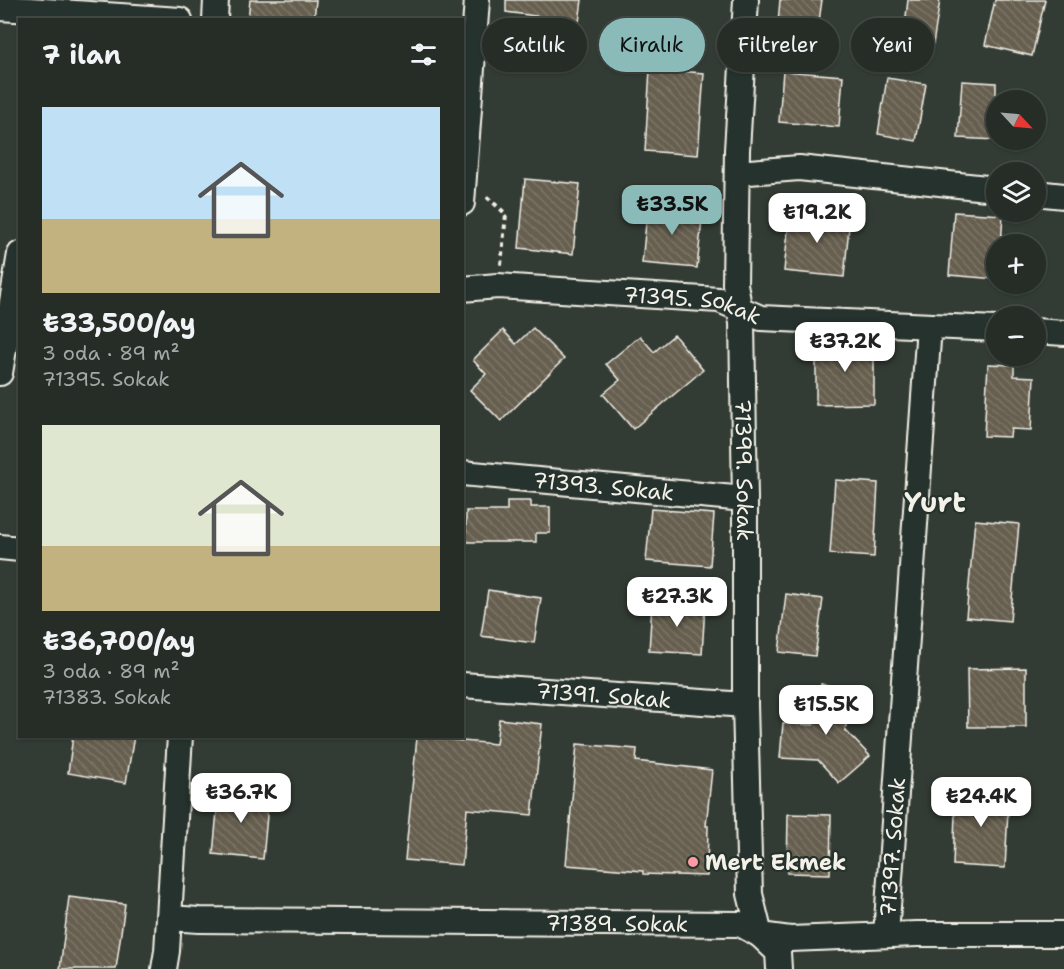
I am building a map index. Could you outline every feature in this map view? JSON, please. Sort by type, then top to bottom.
[{"type":"street","points":[[215,18],[216,0]]},
{"type":"street","points":[[464,176],[477,0]]},
{"type":"street","name":"71399. Sokak","points":[[746,0],[737,173],[735,284],[742,323],[746,499],[745,705],[750,894],[760,935],[778,952],[779,969]]},
{"type":"street","points":[[0,8],[58,15],[131,18]]},
{"type":"street","points":[[737,173],[799,168],[986,188]]},
{"type":"street","points":[[1046,194],[1064,196]]},
{"type":"street","points":[[0,373],[18,266]]},
{"type":"street","name":"71395. Sokak","points":[[464,287],[498,286],[719,300],[761,318],[986,329]]},
{"type":"street","name":"71397. Sokak","points":[[886,935],[929,326]]},
{"type":"street","points":[[1046,332],[1064,333]]},
{"type":"street","name":"71393. Sokak","points":[[464,473],[746,499]]},
{"type":"street","points":[[0,547],[18,549]]},
{"type":"street","name":"71391. Sokak","points":[[464,685],[745,705]]},
{"type":"street","points":[[164,969],[180,738]]},
{"type":"street","name":"71389. Sokak","points":[[169,918],[740,924],[760,935],[790,939],[886,935],[1064,934]]},
{"type":"path","points":[[485,195],[506,214],[501,270]]},
{"type":"building","points":[[250,0],[316,0],[314,18],[248,18]]},
{"type":"building","points":[[506,0],[582,0],[580,18],[550,18],[506,12]]},
{"type":"building","points":[[780,0],[822,0],[819,18],[778,18]]},
{"type":"building","points":[[908,0],[940,0],[934,38],[934,18],[906,18]]},
{"type":"building","points":[[995,0],[1045,0],[1032,56],[985,45]]},
{"type":"building","points":[[650,72],[704,73],[698,155],[645,151]]},
{"type":"building","points":[[783,72],[843,76],[839,127],[779,122]]},
{"type":"building","points":[[887,78],[926,84],[916,141],[878,134]]},
{"type":"building","points":[[962,81],[996,83],[996,90],[986,90],[986,139],[958,138]]},
{"type":"building","points":[[525,179],[580,184],[573,254],[519,248]]},
{"type":"building","points":[[648,203],[703,209],[697,268],[642,263]]},
{"type":"building","points":[[790,210],[850,217],[844,277],[784,271]]},
{"type":"building","points":[[954,212],[986,214],[986,222],[1003,222],[1002,234],[986,234],[986,278],[949,275]]},
{"type":"building","points":[[533,328],[564,359],[501,421],[470,390],[486,374],[473,360],[503,330],[516,344]]},
{"type":"building","points":[[674,335],[703,370],[633,429],[603,394],[620,380],[606,364],[640,336],[654,352]]},
{"type":"building","points":[[816,342],[874,342],[874,404],[816,405]]},
{"type":"building","points":[[988,366],[1014,366],[1014,376],[1034,377],[1031,430],[1011,429],[1010,437],[984,436]]},
{"type":"building","points":[[835,480],[878,483],[874,557],[830,554]]},
{"type":"building","points":[[507,501],[531,501],[531,507],[550,507],[550,533],[536,533],[536,542],[466,542],[466,511],[507,511]]},
{"type":"building","points":[[651,509],[714,514],[710,566],[646,561]]},
{"type":"building","points":[[975,520],[1019,524],[1010,621],[966,617]]},
{"type":"building","points":[[488,590],[541,598],[534,643],[481,636]]},
{"type":"building","points":[[786,594],[823,599],[815,656],[779,652]]},
{"type":"building","points":[[652,603],[705,606],[702,654],[649,651]]},
{"type":"building","points":[[1026,668],[1026,727],[968,727],[967,669]]},
{"type":"building","points":[[821,684],[853,690],[845,730],[870,756],[839,783],[818,760],[780,758],[783,723],[813,725]]},
{"type":"building","points":[[499,719],[542,724],[532,815],[467,809],[462,865],[405,860],[417,738],[496,744]]},
{"type":"building","points":[[73,738],[134,738],[126,783],[68,773]]},
{"type":"building","points":[[577,744],[637,749],[636,761],[712,770],[706,826],[708,826],[707,876],[643,874],[643,871],[566,865]]},
{"type":"building","points":[[956,789],[1009,791],[1005,868],[953,865]]},
{"type":"building","points":[[219,790],[269,794],[263,859],[213,854]]},
{"type":"building","points":[[788,814],[831,815],[830,874],[787,873]]},
{"type":"building","points":[[69,897],[125,904],[116,969],[60,969]]},
{"type":"place","name":"Mert Ekmek","points":[[693,862]]},
{"type":"district","name":"Yurt","points":[[935,502]]}]
